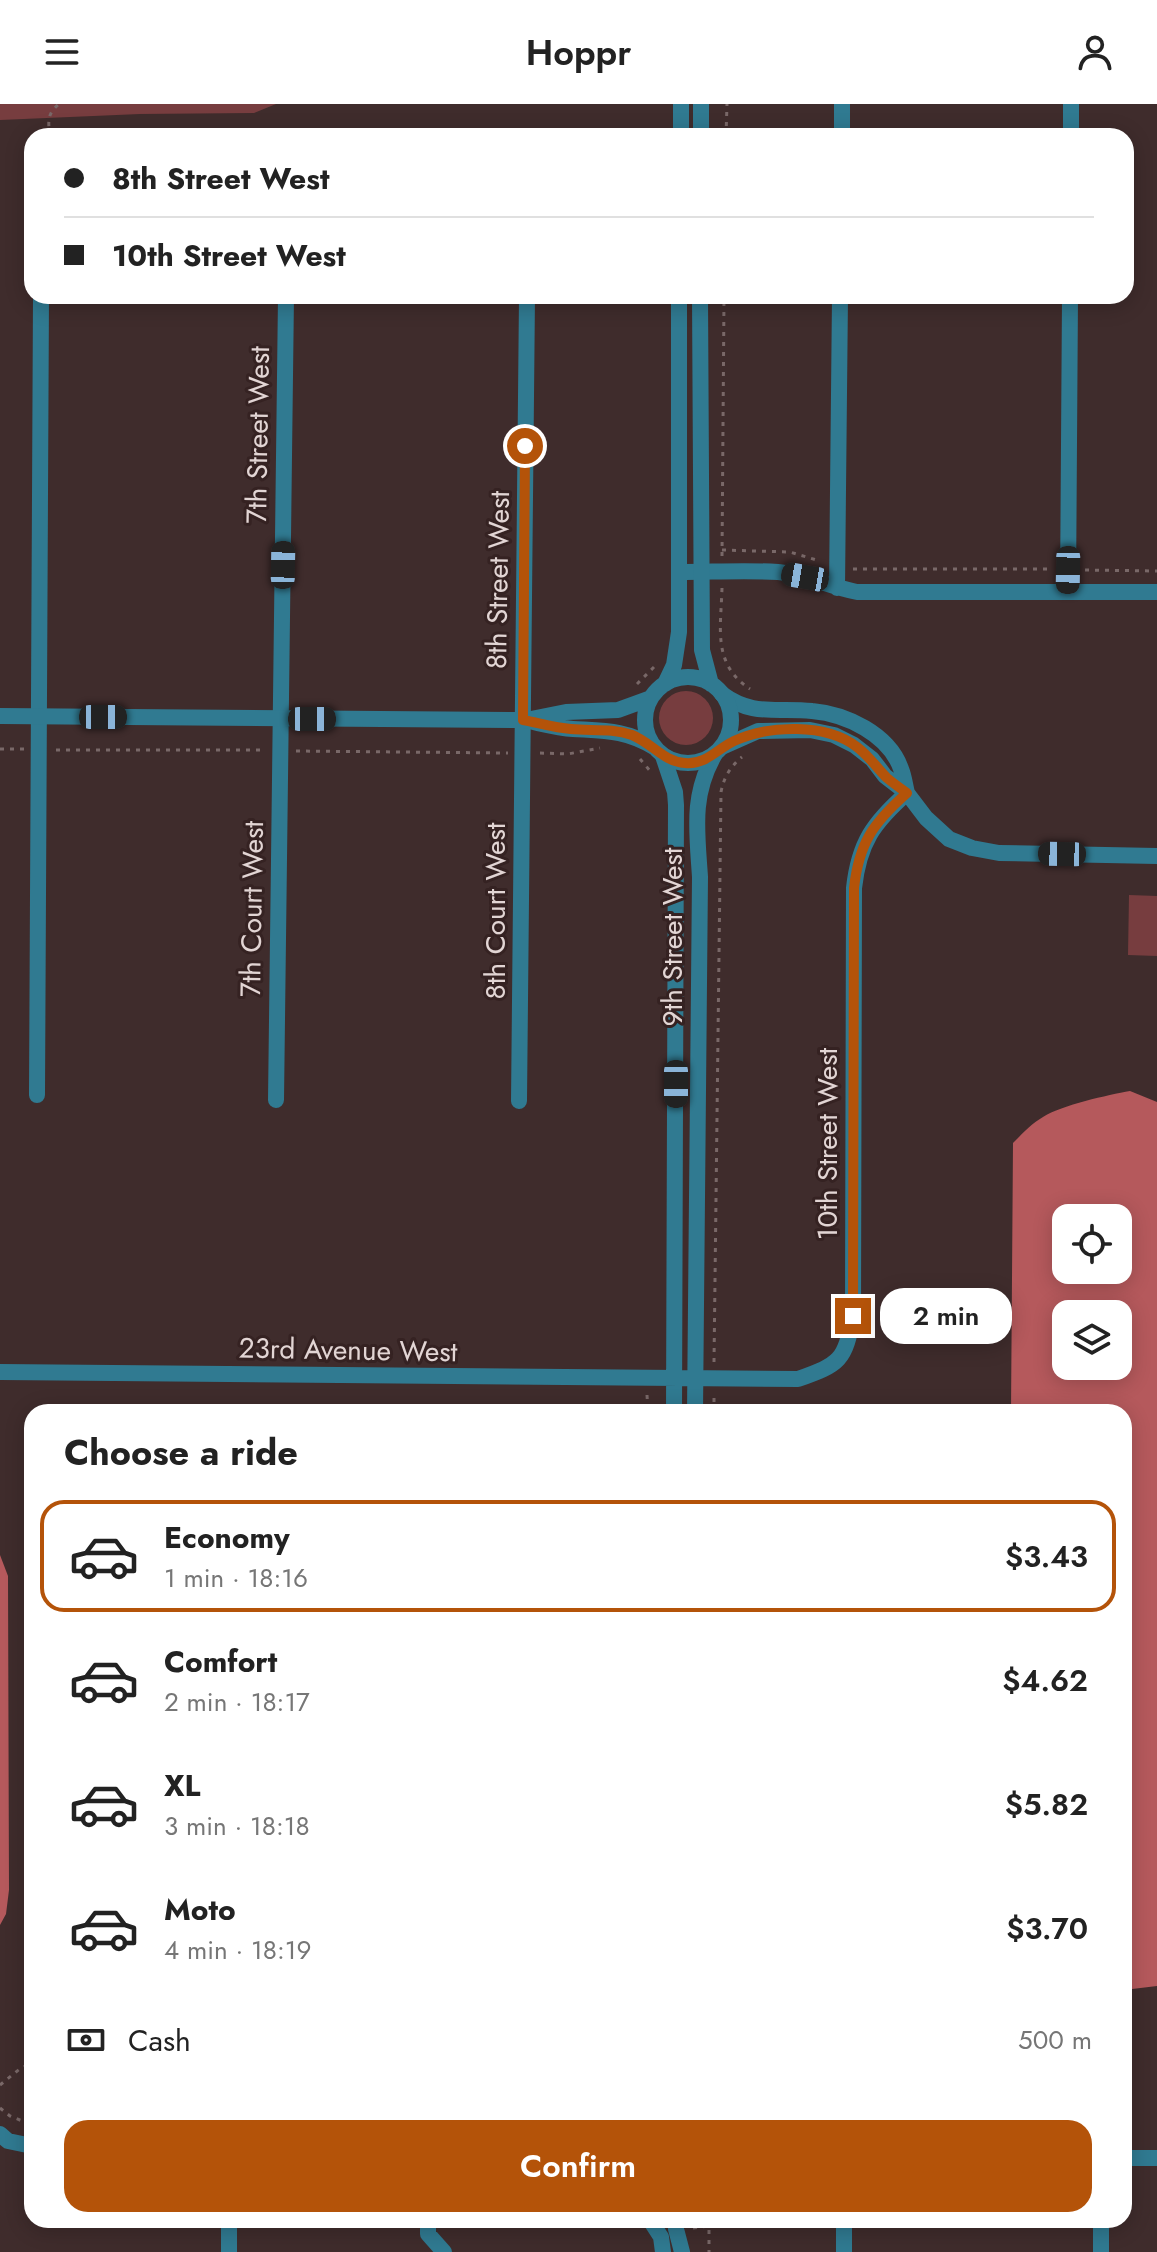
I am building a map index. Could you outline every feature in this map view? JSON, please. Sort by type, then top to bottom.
[{"type":"street","points":[[681,104],[681,128]]},
{"type":"street","points":[[701,104],[701,128]]},
{"type":"street","points":[[842,104],[842,128]]},
{"type":"street","points":[[1071,104],[1071,128]]},
{"type":"street","points":[[37,1095],[41,304]]},
{"type":"street","name":"7th Street West","points":[[281,719],[286,304]]},
{"type":"street","name":"8th Street West","points":[[523,720],[527,304]]},
{"type":"street","points":[[658,751],[647,736],[645,723],[651,698],[665,684],[677,651],[679,304]]},
{"type":"street","points":[[700,304],[702,650],[716,689],[731,715],[731,726],[719,750]]},
{"type":"street","points":[[837,588],[840,304]]},
{"type":"street","points":[[1068,591],[1070,304]]},
{"type":"street","points":[[679,572],[780,572],[857,592],[1157,592]]},
{"type":"street","points":[[665,684],[688,677],[700,679],[745,707],[809,710],[852,721],[870,731],[886,746],[901,767],[907,793]]},
{"type":"street","points":[[523,720],[566,712],[618,710],[651,698]]},
{"type":"street","points":[[0,716],[523,720],[631,735],[675,762],[689,764],[703,761],[758,731],[810,730],[834,735],[854,745],[907,793],[926,818],[949,839],[972,848],[999,853],[1157,856]]},
{"type":"street","name":"7th Court West","points":[[276,1100],[281,719]]},
{"type":"street","name":"8th Court West","points":[[519,1101],[523,720]]},
{"type":"street","name":"9th Street West","points":[[695,1404],[700,877],[696,812],[702,778],[719,750]]},
{"type":"street","name":"9th Street West","points":[[658,751],[675,792],[676,805],[674,1404]]},
{"type":"street","name":"10th Street West","points":[[695,1379],[798,1379],[821,1371],[841,1358],[849,1337],[853,1316],[854,888],[863,845],[874,826],[907,793]]},
{"type":"street","name":"23rd Avenue West","points":[[0,1372],[695,1379]]},
{"type":"street","points":[[4,2138],[24,2144]]},
{"type":"street","points":[[1132,2158],[1157,2158]]},
{"type":"street","points":[[229,2228],[229,2252]]},
{"type":"street","points":[[428,2228],[428,2234],[444,2252]]},
{"type":"street","points":[[655,2228],[661,2237],[663,2252]]},
{"type":"street","points":[[676,2228],[682,2252]]},
{"type":"street","points":[[844,2228],[844,2252]]},
{"type":"street","points":[[1101,2228],[1101,2252]]},
{"type":"path","points":[[49,128],[47,118],[59,104]]},
{"type":"path","points":[[726,128],[727,104]]},
{"type":"path","points":[[722,560],[724,304]]},
{"type":"path","points":[[722,550],[790,552],[824,563]]},
{"type":"path","points":[[849,569],[1157,571]]},
{"type":"path","points":[[722,585],[722,650],[725,664],[740,682],[759,693]]},
{"type":"path","points":[[630,688],[657,663]]},
{"type":"path","points":[[534,753],[568,754],[607,748]]},
{"type":"path","points":[[0,749],[510,753]]},
{"type":"path","points":[[629,752],[641,760],[655,782]]},
{"type":"path","points":[[714,1404],[721,792],[732,766],[751,752]]},
{"type":"path","points":[[647,1395],[648,1404]]},
{"type":"path","points":[[0,2085],[24,2067]]},
{"type":"path","points":[[0,2108],[24,2122]]},
{"type":"path","points":[[709,2228],[709,2252]]},
{"type":"shaded area","points":[[0,104],[276,104],[254,113],[0,120]]},
{"type":"shaded area","points":[[686,691],[697,693],[705,699],[711,707],[711,729],[705,737],[697,743],[686,745],[675,743],[667,737],[661,729],[659,718],[661,707],[667,699],[675,693]]},
{"type":"shaded area","points":[[1129,895],[1157,896],[1157,956],[1128,955]]},
{"type":"shaded area","points":[[1130,1091],[1157,1102],[1157,1986],[1132,1989],[1132,1404],[1011,1404],[1013,1143],[1035,1123],[1062,1108]]},
{"type":"shaded area","points":[[0,1555],[8,1576],[9,1890],[6,1914],[0,1925]]},
{"type":"route","points":[[525,446],[523,720],[631,735],[654,747],[663,756],[689,764],[703,761],[722,747],[758,731],[810,730],[834,735],[854,745],[907,793],[874,826],[863,845],[854,888],[853,1316]]}]
